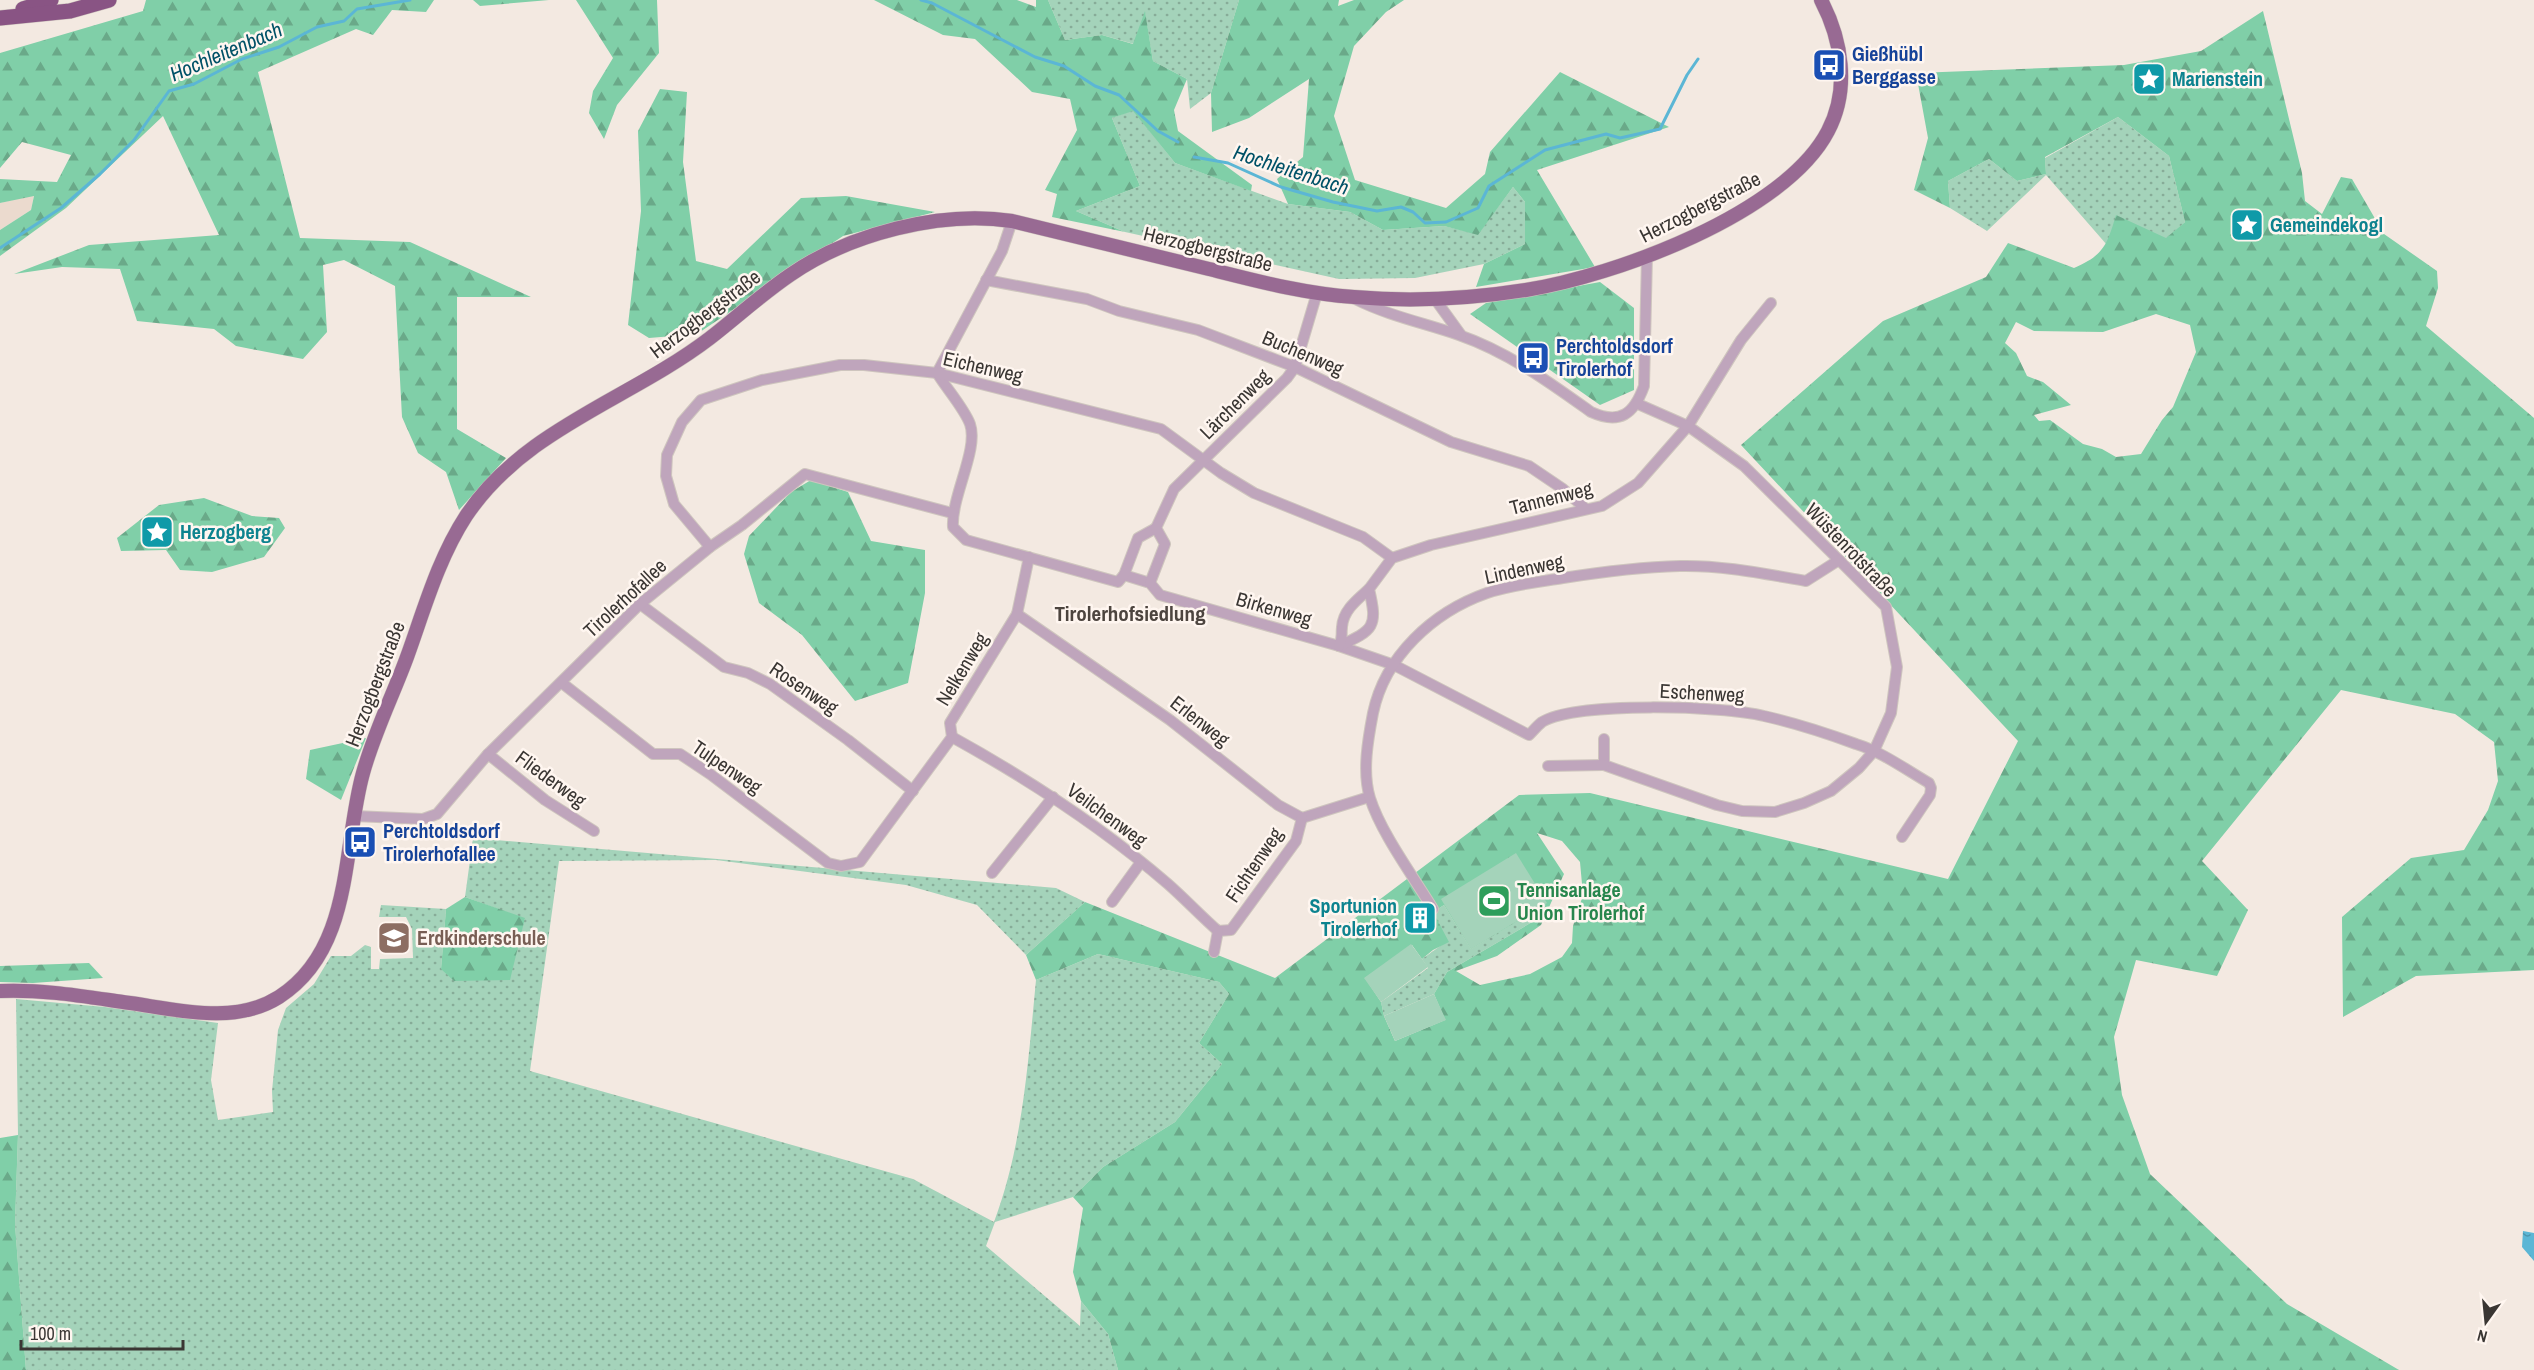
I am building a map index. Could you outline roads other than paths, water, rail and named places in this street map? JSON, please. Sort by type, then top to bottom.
[{"type":"highway","points":[[0,17],[51,0]]},
{"type":"highway","points":[[0,17],[70,11],[109,0]]},
{"type":"main road","name":"Herzogbergstraße","points":[[0,991],[60,994],[214,1013],[239,1012],[269,1003],[306,976],[326,944],[337,912],[363,771],[445,555],[466,516],[508,466],[556,431],[680,360],[791,275],[820,257],[849,244],[933,221],[978,218],[1012,221],[1280,286],[1353,297],[1435,299],[1487,295],[1566,282],[1647,256],[1691,237],[1779,188],[1815,152],[1829,131],[1842,82],[1838,44],[1821,0]]},
{"type":"street","points":[[952,513],[972,438],[970,423],[937,374],[1002,251],[1012,221]]},
{"type":"street","points":[[1353,297],[1394,316],[1461,335],[1528,367],[1591,412],[1601,416],[1623,415],[1638,404],[1644,386],[1647,256]]},
{"type":"street","name":"Buchenweg","points":[[986,280],[1087,299],[1119,311],[1198,330],[1294,367],[1451,442],[1528,466],[1563,489],[1586,509]]},
{"type":"street","name":"Lärchenweg","points":[[1124,575],[1138,538],[1156,528],[1174,489],[1287,378],[1294,367],[1317,293]]},
{"type":"street","points":[[1435,299],[1461,335]]},
{"type":"street","name":"Tannenweg","points":[[1392,558],[1431,545],[1602,506],[1638,483],[1688,426],[1742,340],[1771,303]]},
{"type":"street","name":"Eichenweg","points":[[710,547],[674,504],[666,476],[667,455],[682,422],[701,400],[762,380],[840,365],[864,365],[937,374],[1161,429],[1221,473],[1254,493],[1363,537],[1392,558]]},
{"type":"street","name":"Wüstenrotstraße","points":[[1548,766],[1604,765],[1717,805],[1742,811],[1775,812],[1831,791],[1859,768],[1874,751],[1891,713],[1897,667],[1886,607],[1744,466],[1688,426],[1638,404]]},
{"type":"street","name":"Tirolerhofallee","points":[[354,816],[430,818],[437,814],[488,754],[640,604],[805,474],[952,513]]},
{"type":"street","name":"Birkenweg","points":[[952,513],[953,527],[966,540],[1118,582],[1124,575],[1150,583],[1160,596],[1339,646],[1394,665],[1529,735]]},
{"type":"street","points":[[1150,583],[1165,544],[1156,528]]},
{"type":"street","name":"Nelkenweg","points":[[841,866],[860,862],[864,858],[952,737],[950,723],[1017,614],[1029,557]]},
{"type":"street","points":[[1339,646],[1343,638],[1342,626],[1352,602],[1369,588],[1392,558]]},
{"type":"street","name":"Lindenweg","points":[[1433,909],[1385,832],[1369,797],[1366,747],[1377,694],[1410,642],[1441,616],[1486,594],[1524,585],[1597,573],[1682,566],[1756,573],[1806,581],[1839,560]]},
{"type":"street","points":[[1339,646],[1365,634],[1375,614],[1369,588]]},
{"type":"street","name":"Rosenweg","points":[[640,604],[724,667],[748,673],[770,684],[848,740],[913,791]]},
{"type":"street","name":"Erlenweg","points":[[1017,614],[1170,720],[1278,806],[1302,818]]},
{"type":"street","name":"Tulpenweg","points":[[562,683],[653,754],[680,754],[828,863],[841,866]]},
{"type":"street","name":"Eschenweg","points":[[1529,735],[1543,722],[1560,716],[1601,710],[1687,708],[1763,716],[1874,751],[1929,783],[1930,795],[1902,837]]},
{"type":"street","name":"Veilchenweg","points":[[952,737],[1053,797],[1169,884],[1218,931]]},
{"type":"street","points":[[1604,739],[1604,765]]},
{"type":"street","name":"Fliederweg","points":[[488,754],[545,800],[594,831]]},
{"type":"street","points":[[992,873],[1053,797]]},
{"type":"street","points":[[1302,818],[1369,797]]},
{"type":"street","name":"Fichtenweg","points":[[1218,931],[1231,930],[1296,841],[1302,818]]},
{"type":"street","points":[[1112,902],[1141,862]]},
{"type":"street","points":[[1214,952],[1218,931]]},
{"type":"water","points":[[2523,1231],[2534,1233],[2534,1261],[2522,1247]]},
{"type":"waterway","name":"Hochleitenbach","points":[[0,248],[61,208],[100,174],[134,140],[169,91],[194,84],[242,59],[279,47],[317,27],[344,21],[357,9],[410,0]]},
{"type":"waterway","name":"Hochleitenbach","points":[[921,0],[932,3],[1035,57],[1064,66],[1095,86],[1119,95],[1158,131],[1178,142]]},
{"type":"waterway","name":"Hochleitenbach","points":[[1194,157],[1228,163],[1281,187],[1333,202],[1377,211],[1401,207],[1413,212],[1425,223],[1446,222],[1478,208],[1489,186],[1545,150],[1606,134],[1620,138],[1660,129],[1687,75],[1698,59]]},
{"type":"place","name":"Gießhübl Berggasse","points":[[1829,65]]},
{"type":"place","name":"Marienstein","points":[[2149,79]]},
{"type":"place","name":"Gemeindekogl","points":[[2247,225]]},
{"type":"place","name":"Perchtoldsdorf Tirolerhof","points":[[1533,358]]},
{"type":"place","name":"Herzogberg","points":[[157,532]]},
{"type":"place","name":"Perchtoldsdorf Tirolerhofallee","points":[[360,842]]},
{"type":"place","name":"Tennisanlage Union Tirolerhof","points":[[1494,901]]},
{"type":"place","name":"Sportunion Tirolerhof","points":[[1420,918]]},
{"type":"place","name":"Erdkinderschule","points":[[394,938]]},
{"type":"district","name":"Tirolerhofsiedlung","points":[[1130,614]]}]
